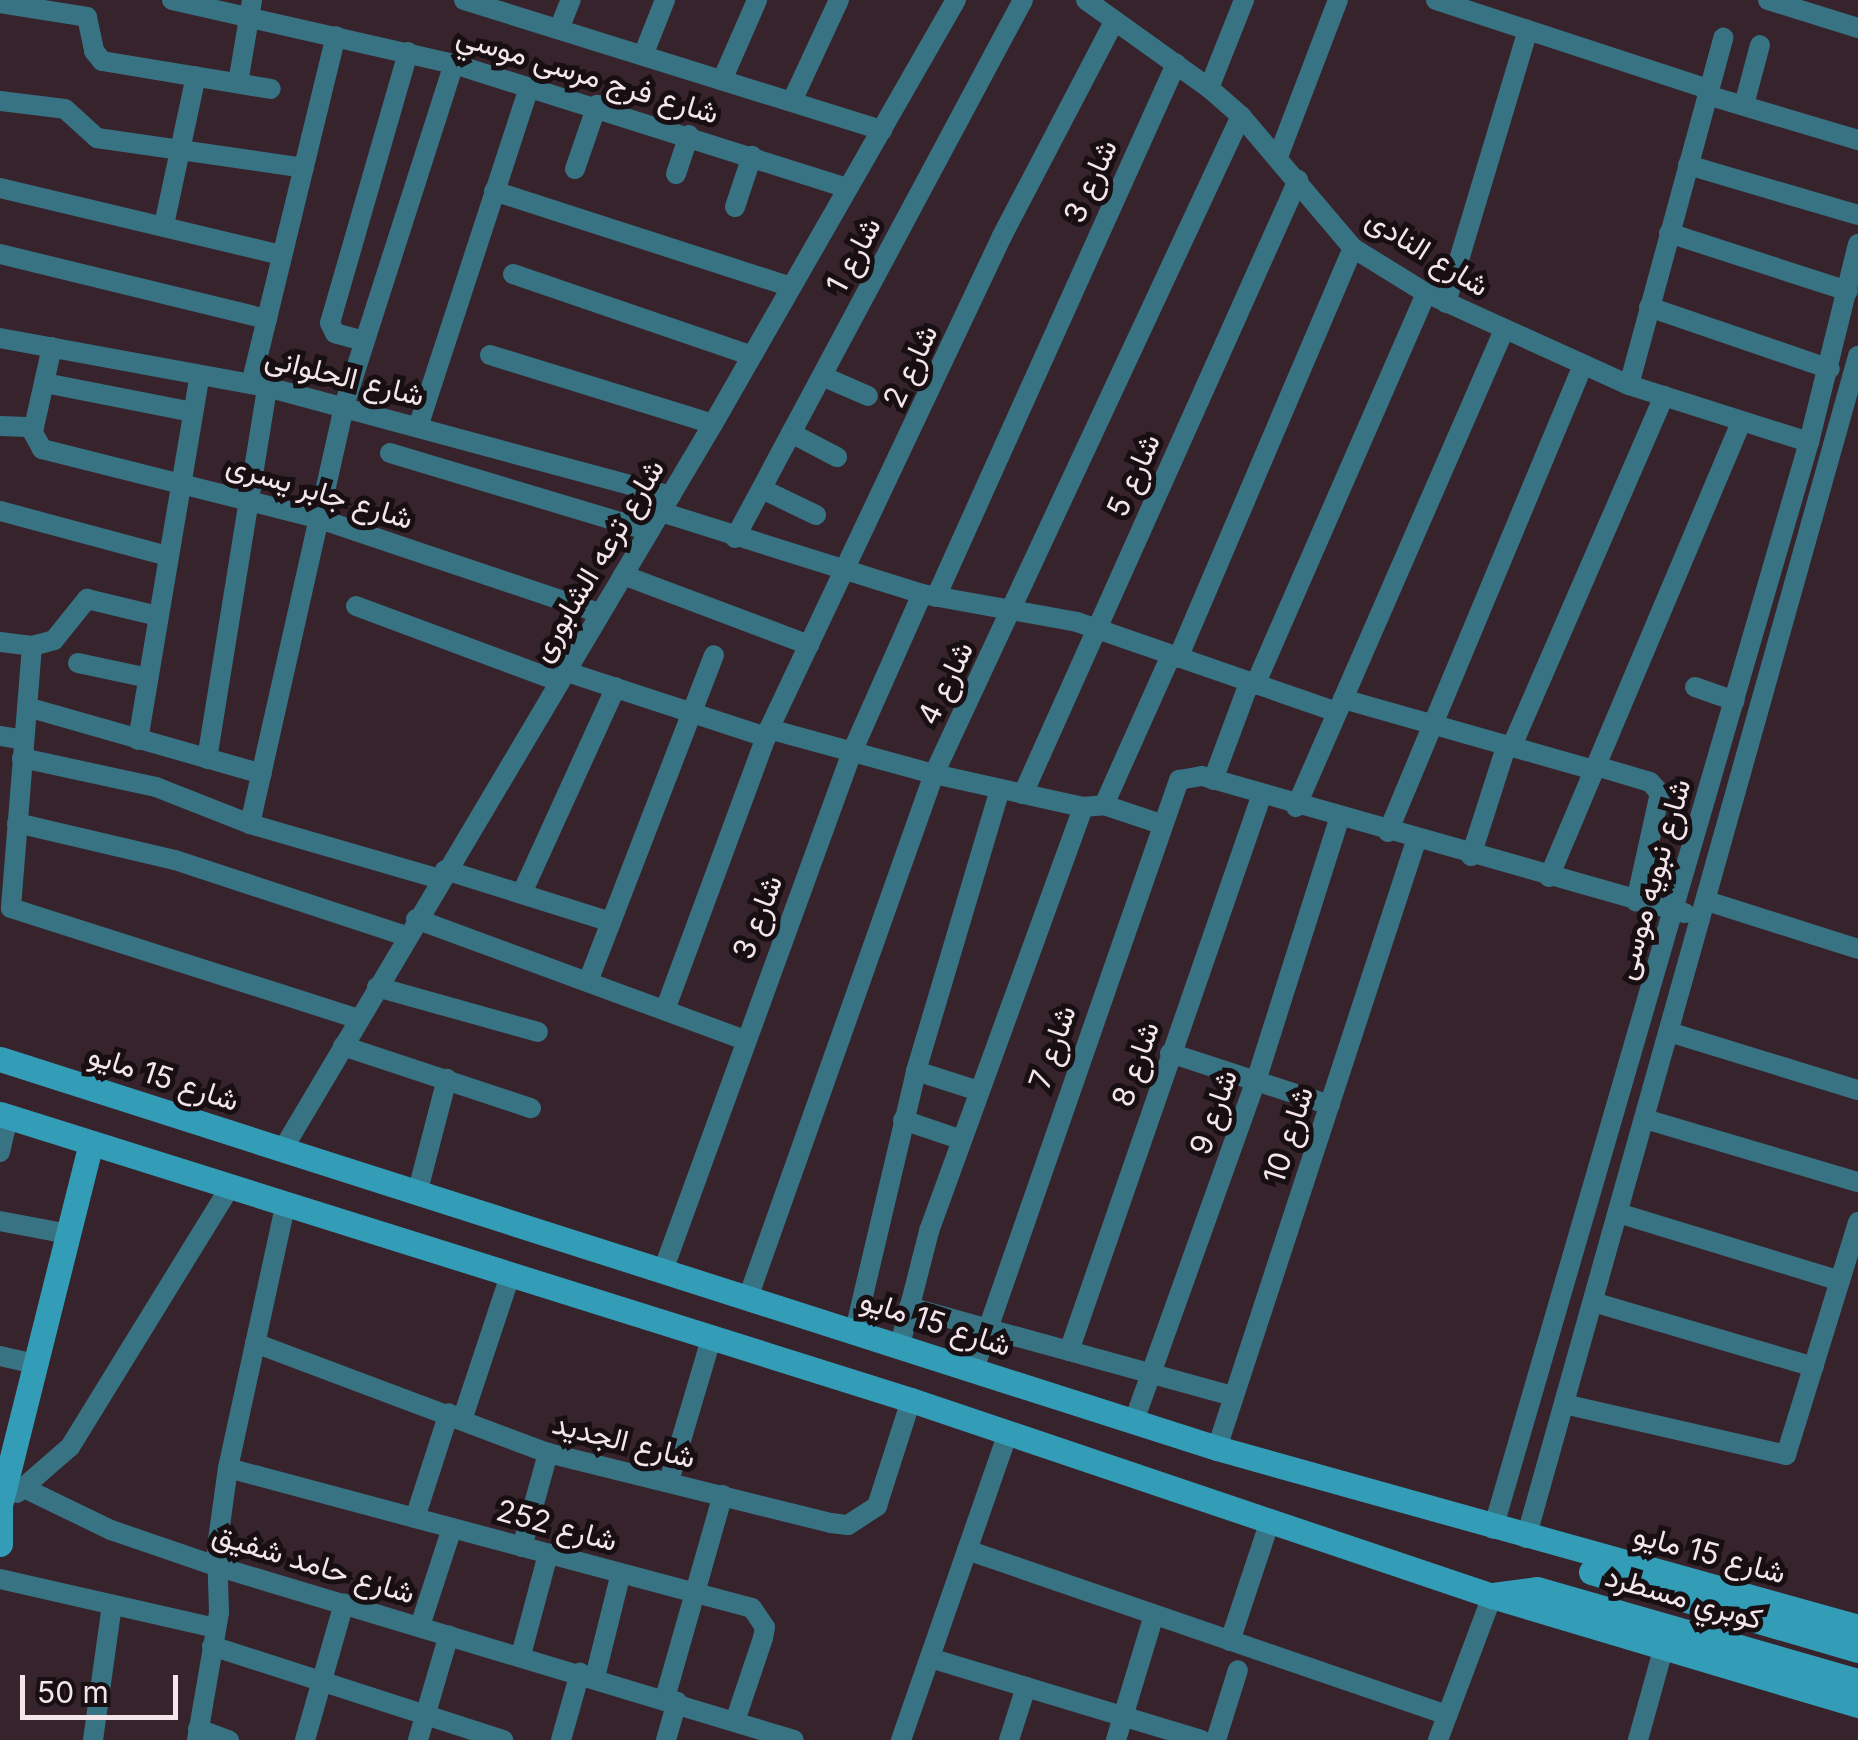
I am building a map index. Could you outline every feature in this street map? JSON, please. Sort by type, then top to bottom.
[{"type":"main road","name":"شارع 15 مايو","points":[[0,1060],[664,1268],[1217,1448],[1508,1534],[1858,1627]]},
{"type":"main road","points":[[4,1115],[285,1207],[911,1400],[1492,1596],[1858,1705]]},
{"type":"main road","points":[[0,1544],[8,1439],[36,1364],[91,1144]]},
{"type":"main road","name":"كوبري مسطرد","points":[[1508,1534],[1530,1554],[1858,1650]]},
{"type":"main road","name":"كوبري مسطرد","points":[[1492,1596],[1526,1587],[1858,1681]]},
{"type":"street","name":"شارع فرج مرسى موسي","points":[[172,0],[251,8],[336,36],[454,64],[597,105],[848,188]]},
{"type":"street","points":[[559,29],[572,0]]},
{"type":"street","points":[[644,53],[665,0]]},
{"type":"street","points":[[723,78],[757,0]]},
{"type":"street","points":[[794,99],[838,0]]},
{"type":"street","name":"شارع ترعه الشابورى","points":[[283,1149],[442,874],[661,513],[788,286],[956,0]]},
{"type":"street","name":"شارع 1","points":[[735,538],[1023,0]]},
{"type":"street","name":"شارع النادى","points":[[1086,0],[1209,88],[1278,157],[1353,248],[1426,293],[1503,332],[1628,385],[1809,442]]},
{"type":"street","points":[[1209,88],[1244,0]]},
{"type":"street","points":[[1278,157],[1338,0]]},
{"type":"street","points":[[1436,0],[1744,106],[1858,140]]},
{"type":"street","points":[[1768,0],[1858,28]]},
{"type":"street","points":[[475,1],[882,130]]},
{"type":"street","points":[[0,2],[90,19],[94,51],[102,61],[271,89]]},
{"type":"street","points":[[238,84],[251,8]]},
{"type":"street","name":"شارع 2","points":[[665,1010],[767,734],[1002,236],[1114,22]]},
{"type":"street","points":[[1446,303],[1528,30]]},
{"type":"street","points":[[207,759],[248,499],[267,319],[336,36]]},
{"type":"street","points":[[1628,385],[1723,38]]},
{"type":"street","points":[[1744,106],[1760,46]]},
{"type":"street","points":[[364,341],[335,333],[330,323],[408,52]]},
{"type":"street","points":[[250,824],[344,406],[454,64]]},
{"type":"street","name":"شارع 3","points":[[664,1268],[742,1039],[852,752],[1176,64]]},
{"type":"street","points":[[164,225],[196,76]]},
{"type":"street","points":[[419,424],[529,87]]},
{"type":"street","points":[[0,101],[65,109],[98,138],[304,168]]},
{"type":"street","points":[[574,170],[597,105]]},
{"type":"street","name":"شارع 4","points":[[748,1295],[934,774],[1013,612],[1241,116]]},
{"type":"street","points":[[676,174],[689,135]]},
{"type":"street","points":[[736,208],[752,156]]},
{"type":"street","points":[[1688,164],[1858,214]]},
{"type":"street","name":"شارع 5","points":[[1023,794],[1298,180]]},
{"type":"street","points":[[0,188],[282,255]]},
{"type":"street","points":[[494,191],[788,286]]},
{"type":"street","points":[[1669,233],[1848,291]]},
{"type":"street","name":"شارع نبويه موسى","points":[[1508,1534],[1674,910],[1830,369],[1858,244]]},
{"type":"street","points":[[900,1344],[908,1306],[979,1091],[1093,806],[1174,656],[1353,248]]},
{"type":"street","points":[[0,254],[267,319]]},
{"type":"street","points":[[512,274],[749,355]]},
{"type":"street","points":[[1426,293],[1252,684],[1214,780],[1338,819],[1674,910],[1704,909],[1858,949]]},
{"type":"street","points":[[1650,308],[1830,369]]},
{"type":"street","points":[[1296,807],[1503,332]]},
{"type":"street","name":"شارع الحلوانى","points":[[0,338],[259,385],[419,424],[661,513]]},
{"type":"street","points":[[0,426],[31,429],[52,347]]},
{"type":"street","points":[[490,355],[713,424]]},
{"type":"street","name":"شارع نبويه موسى","points":[[1508,1534],[1564,1404],[1858,356]]},
{"type":"street","points":[[1388,832],[1428,724],[1583,366]]},
{"type":"street","points":[[138,740],[200,375]]},
{"type":"street","points":[[822,376],[868,396]]},
{"type":"street","points":[[45,382],[194,412]]},
{"type":"street","points":[[1471,856],[1508,748],[1664,396]]},
{"type":"street","points":[[1549,877],[1742,422]]},
{"type":"street","name":"شارع جابر يسرى","points":[[31,429],[42,449],[182,480],[317,518],[600,613]]},
{"type":"street","points":[[791,433],[837,457]]},
{"type":"street","points":[[390,454],[661,513],[929,595],[1097,628],[1252,684],[1428,724],[1650,782],[1660,793],[1636,900]]},
{"type":"street","points":[[762,489],[816,515]]},
{"type":"street","points":[[0,511],[168,556]]},
{"type":"street","points":[[623,575],[809,644]]},
{"type":"street","points":[[0,642],[32,646],[66,631],[87,599],[158,616]]},
{"type":"street","points":[[356,606],[561,676],[616,688],[767,734],[1160,824]]},
{"type":"street","points":[[32,646],[11,908],[358,1019]]},
{"type":"street","points":[[589,979],[714,655]]},
{"type":"street","points":[[78,664],[148,678]]},
{"type":"street","points":[[522,893],[616,688]]},
{"type":"street","points":[[1695,688],[1736,702]]},
{"type":"street","points":[[27,708],[262,774]]},
{"type":"street","points":[[0,736],[23,749],[156,787],[250,824],[522,893],[611,922]]},
{"type":"street","name":"شارع 7","points":[[974,1369],[1160,824],[1179,780],[1188,775],[1214,780]]},
{"type":"street","points":[[854,1330],[916,1071],[1000,789]]},
{"type":"street","name":"شارع 8","points":[[1069,1350],[1262,797]]},
{"type":"street","name":"شارع 9","points":[[1134,1421],[1256,1081],[1338,819]]},
{"type":"street","points":[[17,823],[175,860],[589,979],[742,1039]]},
{"type":"street","name":"شارع 10","points":[[1217,1448],[1416,840]]},
{"type":"street","points":[[376,987],[538,1032]]},
{"type":"street","points":[[1669,1032],[1858,1090]]},
{"type":"street","points":[[342,1046],[532,1108]]},
{"type":"street","points":[[1170,1053],[1330,1105]]},
{"type":"street","points":[[916,1071],[979,1091]]},
{"type":"street","points":[[418,1190],[447,1079]]},
{"type":"street","points":[[0,1152],[4,1115]]},
{"type":"street","points":[[1645,1119],[1858,1182]]},
{"type":"street","points":[[903,1120],[962,1140]]},
{"type":"street","points":[[0,1505],[70,1447],[229,1189]]},
{"type":"street","points":[[229,1740],[198,1734],[214,1637],[228,1468],[285,1207]]},
{"type":"street","points":[[1618,1213],[1840,1281]]},
{"type":"street","points":[[0,1221],[68,1234]]},
{"type":"street","points":[[1564,1404],[1774,1458],[1789,1450],[1858,1222]]},
{"type":"street","points":[[416,1518],[510,1276]]},
{"type":"street","points":[[1593,1302],[1814,1367]]},
{"type":"street","points":[[908,1306],[1234,1396]]},
{"type":"street","points":[[669,1481],[712,1339]]},
{"type":"street","name":"شارع الجديد","points":[[255,1343],[548,1453],[831,1523],[865,1518],[877,1506],[911,1400]]},
{"type":"street","points":[[0,1356],[36,1364]]},
{"type":"street","points":[[902,1740],[1008,1433]]},
{"type":"street","points":[[522,1547],[548,1453]]},
{"type":"street","name":"شارع 252","points":[[228,1468],[752,1608],[765,1627],[735,1721]]},
{"type":"street","name":"شارع حامد شفيق","points":[[24,1488],[112,1530],[219,1567],[671,1700],[787,1739]]},
{"type":"street","points":[[666,1740],[694,1593],[723,1495]]},
{"type":"street","points":[[1230,1641],[1270,1521]]},
{"type":"street","points":[[420,1626],[452,1528]]},
{"type":"street","points":[[967,1550],[1447,1715]]},
{"type":"street","points":[[521,1655],[548,1554]]},
{"type":"street","points":[[562,1740],[621,1574]]},
{"type":"street","points":[[0,1580],[112,1604],[214,1637],[321,1682],[503,1740]]},
{"type":"street","points":[[1438,1740],[1492,1596]]},
{"type":"street","points":[[93,1740],[112,1604]]},
{"type":"street","points":[[305,1740],[344,1604]]},
{"type":"street","points":[[1116,1740],[1154,1615]]},
{"type":"street","points":[[418,1740],[450,1634]]},
{"type":"street","points":[[1638,1740],[1664,1646]]},
{"type":"street","points":[[930,1658],[1201,1740]]},
{"type":"street","points":[[1216,1740],[1238,1670]]},
{"type":"street","points":[[1009,1740],[1026,1687]]}]
